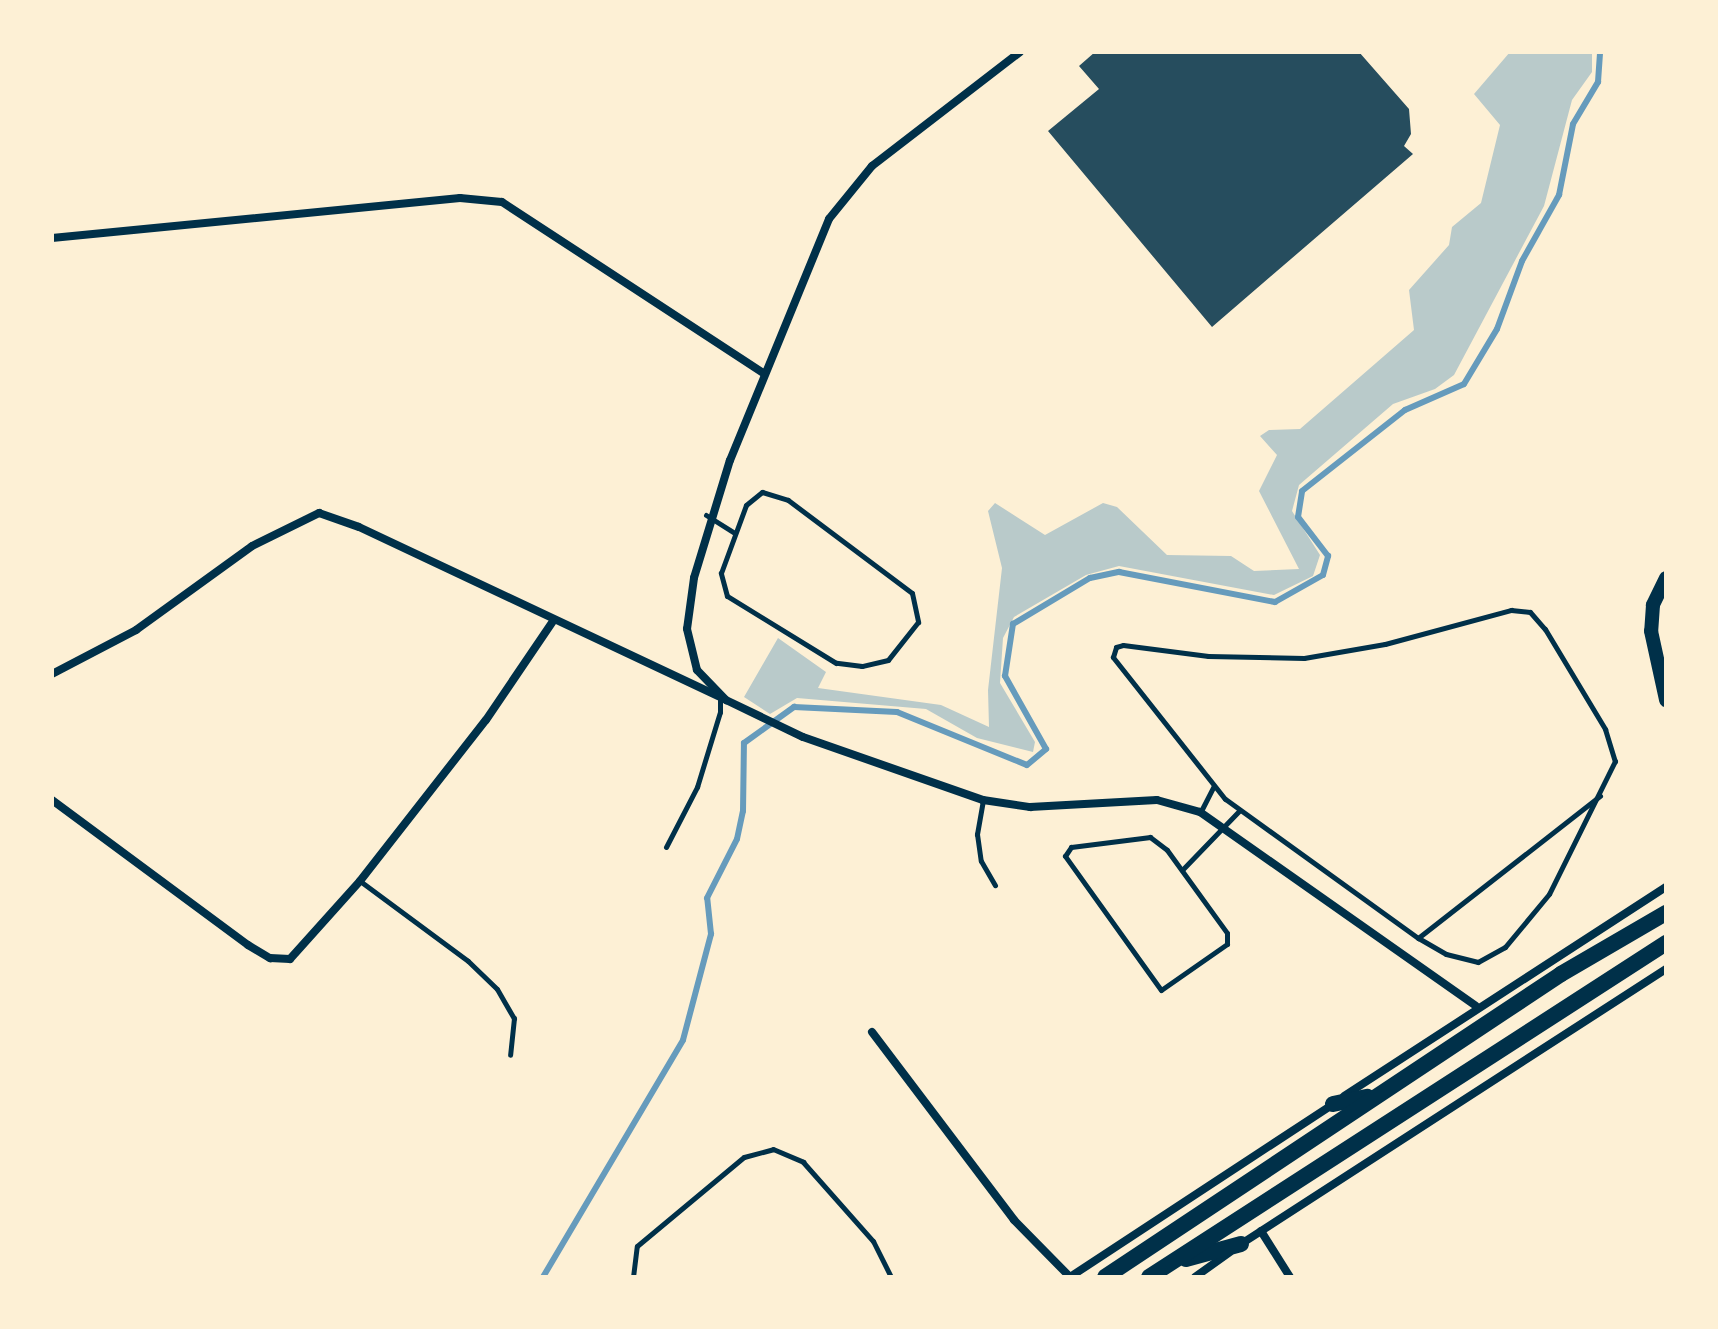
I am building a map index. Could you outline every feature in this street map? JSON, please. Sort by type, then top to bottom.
[{"type":"main road","points":[[1666,578],[1653,605],[1651,631],[1666,700]]},
{"type":"main road","points":[[1105,1277],[1561,974],[1666,913]]},
{"type":"main road","points":[[1149,1277],[1666,943]]},
{"type":"main road","points":[[1333,1104],[1387,1089]]},
{"type":"main road","points":[[1166,1266],[1241,1244]]},
{"type":"street","points":[[723,699],[697,670],[687,629],[694,578],[709,517],[763,373],[819,239],[849,191],[872,166],[1020,52]]},
{"type":"street","points":[[52,238],[460,198],[502,202],[763,373]]},
{"type":"street","points":[[52,674],[136,630],[252,546],[319,513],[359,527],[553,621],[835,751],[983,800],[1030,807],[1157,800],[1200,812],[1226,827],[1476,1006]]},
{"type":"street","points":[[52,800],[276,960],[297,955],[360,881],[486,720],[553,621]]},
{"type":"street","points":[[872,1032],[1014,1220],[1070,1277],[1476,1006],[1666,887]]},
{"type":"street","points":[[1195,1277],[1241,1244],[1666,969]]},
{"type":"street","points":[[1261,1231],[1290,1277]]},
{"type":"lane","points":[[762,492],[778,494],[912,593],[919,611],[914,631],[896,653],[873,666],[843,666],[821,656],[727,596],[720,582],[735,533],[751,498],[762,492]]},
{"type":"lane","points":[[709,517],[735,533]]},
{"type":"lane","points":[[1523,610],[1545,629],[1610,739],[1614,767],[1556,883],[1505,947],[1478,962],[1466,961],[1418,938],[1240,810],[1214,786],[1113,657],[1116,647],[1239,659],[1304,658],[1523,610]]},
{"type":"lane","points":[[666,847],[697,787],[723,699]]},
{"type":"lane","points":[[1200,812],[1214,786]]},
{"type":"lane","points":[[1418,938],[1602,795]]},
{"type":"lane","points":[[983,800],[977,834],[981,861],[995,885]]},
{"type":"lane","points":[[1182,870],[1240,810]]},
{"type":"lane","points":[[1150,837],[1182,870],[1227,933],[1227,944],[1161,990],[1065,851],[1107,840],[1150,837]]},
{"type":"lane","points":[[360,881],[468,961],[497,989],[514,1018],[510,1055]]},
{"type":"lane","points":[[633,1277],[637,1246],[744,1157],[773,1149],[803,1162],[873,1241],[891,1277]]},
{"type":"shaded area","points":[[1510,52],[1592,52],[1592,72],[1572,100],[1544,206],[1454,375],[1435,389],[1393,404],[1299,485],[1292,511],[1320,555],[1313,576],[1274,595],[1119,566],[1086,575],[1014,617],[1003,638],[1000,683],[1035,742],[1033,752],[977,738],[926,709],[797,698],[770,714],[744,697],[778,638],[826,672],[818,688],[941,705],[989,727],[988,690],[1002,568],[988,511],[995,503],[1045,535],[1103,503],[1117,507],[1167,555],[1231,556],[1254,571],[1299,569],[1259,491],[1277,455],[1260,436],[1269,430],[1300,429],[1414,330],[1409,290],[1449,245],[1452,227],[1481,203],[1500,125],[1474,94]]},
{"type":"building","points":[[1095,52],[1359,52],[1409,109],[1411,134],[1404,146],[1413,154],[1212,327],[1048,131],[1099,89],[1079,66]]},
{"type":"waterway","points":[[543,1277],[683,1040],[711,934],[707,898],[737,839],[743,811],[744,743],[794,707],[897,712],[1027,765],[1046,749],[1005,676],[1013,624],[1090,578],[1119,572],[1275,602],[1323,575],[1328,556],[1298,517],[1302,491],[1405,410],[1464,384],[1497,329],[1522,261],[1559,195],[1573,124],[1598,82],[1600,52]]}]
